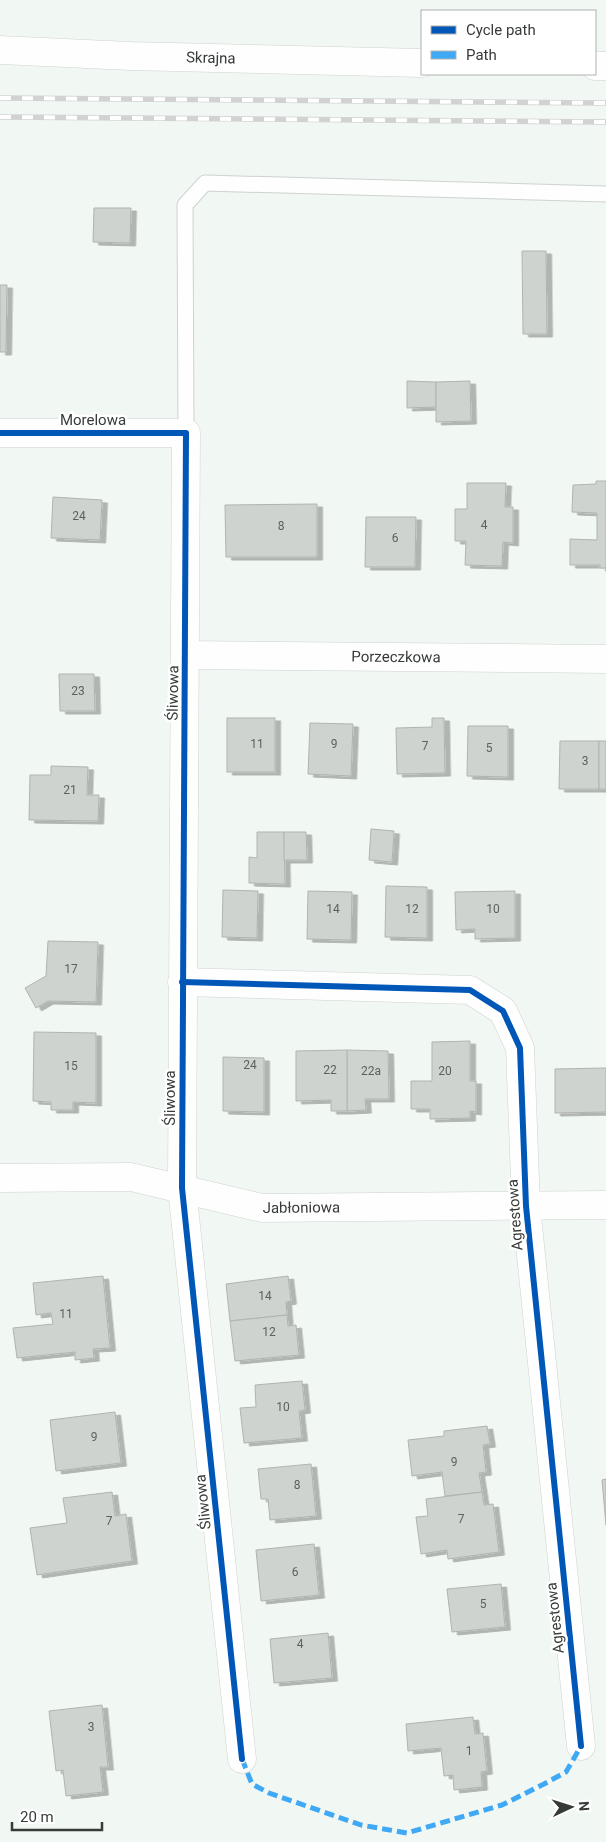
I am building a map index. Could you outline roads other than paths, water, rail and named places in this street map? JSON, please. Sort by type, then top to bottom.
[{"type":"street","name":"Skrajna","points":[[0,50],[130,56],[421,64]]},
{"type":"street","name":"Morelowa","points":[[0,433],[186,433]]},
{"type":"street","name":"Śliwowa","points":[[186,433],[182,1188],[242,1759]]},
{"type":"street","name":"Porzeczkowa","points":[[186,655],[606,658]]},
{"type":"street","name":"Agrestowa","points":[[182,982],[470,990],[503,1011],[520,1048],[526,1206],[581,1746]]},
{"type":"street","name":"Jabłoniowa","points":[[0,1178],[131,1177],[262,1208],[606,1205]]},
{"type":"lane","points":[[186,433],[185,206],[205,183],[606,194]]},
{"type":"railway","points":[[0,98],[606,103]]},
{"type":"railway","points":[[0,117],[606,122]]}]
